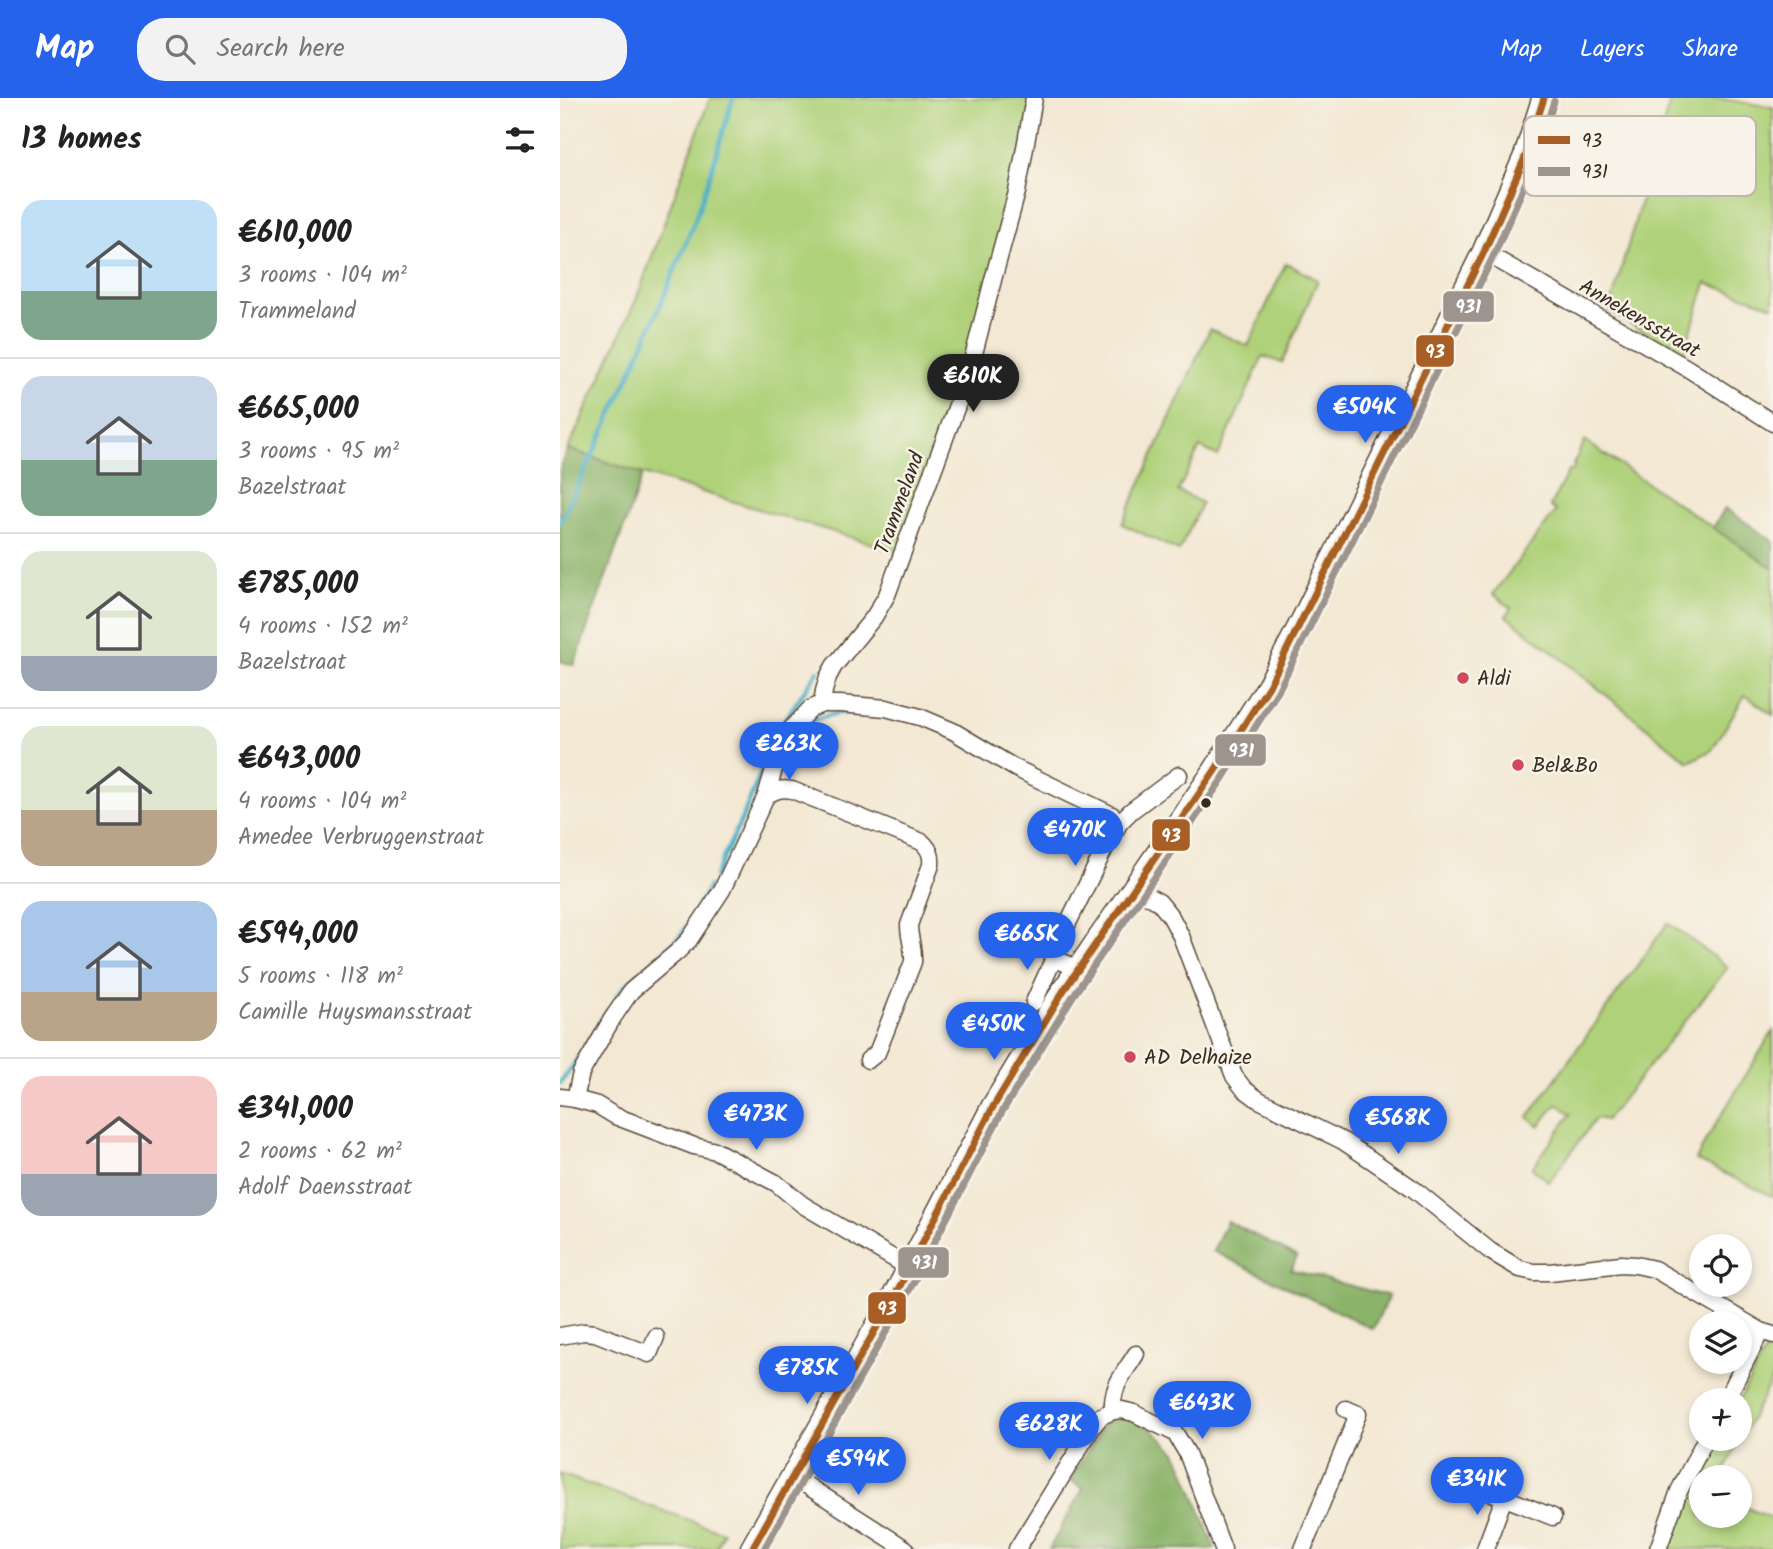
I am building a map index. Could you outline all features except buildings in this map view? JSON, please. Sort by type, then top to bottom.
[{"type":"main road","points":[[1538,116],[1544,98]]},
{"type":"main road","points":[[752,1549],[901,1284],[993,1107],[1078,969],[1269,686],[1484,252],[1524,160]]},
{"type":"street","name":"Trammeland","points":[[822,704],[828,677],[834,666],[874,617],[887,595],[969,373],[1017,192],[1034,98]]},
{"type":"street","name":"Annekensstraat","points":[[1484,252],[1687,368],[1773,423]]},
{"type":"street","points":[[908,1267],[803,1205],[776,1183],[716,1152],[615,1116],[597,1105],[568,1098],[612,1019],[631,991],[677,952],[702,923],[722,890],[766,796],[778,756],[791,729],[810,709],[822,704],[886,708],[920,717],[953,731],[1015,768],[1112,815],[1120,822]]},
{"type":"street","points":[[1034,1002],[1082,895],[1120,822],[1180,775]]},
{"type":"street","points":[[766,796],[774,790],[792,790],[922,842],[929,849],[931,865],[909,925],[914,950],[913,962],[877,1052],[868,1060]]},
{"type":"street","points":[[1133,888],[1159,902],[1176,926],[1230,1069],[1244,1089],[1259,1100],[1343,1141],[1416,1191],[1490,1251],[1520,1269],[1550,1272],[1621,1264],[1654,1269],[1767,1333],[1733,1388]]},
{"type":"street","points":[[1054,958],[1078,969]]},
{"type":"street","points":[[560,1336],[595,1333],[649,1354],[656,1337]]},
{"type":"street","points":[[1113,1411],[1116,1387],[1136,1354]]},
{"type":"street","points":[[1303,1549],[1356,1409]]},
{"type":"street","points":[[1017,1549],[1093,1426],[1101,1416],[1122,1410],[1175,1433],[1187,1453],[1223,1549]]},
{"type":"street","points":[[1658,1549],[1679,1491],[1699,1451]]},
{"type":"street","points":[[792,1476],[905,1549]]},
{"type":"street","points":[[1450,1476],[1553,1517]]},
{"type":"street","points":[[1485,1549],[1504,1498]]},
{"type":"green space","points":[[710,98],[1034,98],[983,345],[899,552],[568,449],[636,300]]},
{"type":"green space","points":[[1671,98],[1715,98],[1773,107],[1773,306],[1706,283],[1683,356],[1609,311],[1642,196],[1756,196],[1756,116],[1666,116]]},
{"type":"green space","points":[[1286,263],[1318,280],[1282,363],[1263,356],[1218,456],[1200,447],[1178,491],[1202,503],[1179,551],[1122,524],[1210,329],[1248,346]]},
{"type":"green space","points":[[1585,441],[1773,568],[1773,715],[1745,695],[1712,750],[1689,762],[1506,616],[1511,608],[1493,594],[1556,511],[1550,506],[1569,470],[1572,471]]},
{"type":"green space","points":[[568,449],[643,474],[574,665],[560,661],[560,470]]},
{"type":"green space","points":[[1725,508],[1773,541],[1773,568],[1713,528]]},
{"type":"green space","points":[[1668,923],[1728,967],[1606,1120],[1596,1118],[1549,1182],[1532,1168],[1571,1114],[1557,1104],[1539,1126],[1528,1117]]},
{"type":"green space","points":[[1773,1031],[1773,1195],[1772,1196],[1696,1160]]},
{"type":"green space","points":[[1227,1221],[1297,1257],[1291,1270],[1389,1296],[1373,1329],[1213,1251]]},
{"type":"green space","points":[[1773,1346],[1773,1377],[1752,1417],[1752,1388],[1745,1388],[1766,1350]]},
{"type":"green space","points":[[1115,1417],[1129,1418],[1149,1427],[1176,1452],[1215,1549],[1049,1549],[1083,1489],[1070,1480],[1105,1423]]},
{"type":"green space","points":[[1712,1451],[1735,1451],[1727,1465],[1704,1465]]},
{"type":"green space","points":[[560,1474],[723,1532],[716,1549],[560,1549]]},
{"type":"green space","points":[[1689,1494],[1689,1528],[1752,1528],[1752,1510],[1773,1519],[1773,1549],[1667,1549]]},
{"type":"waterway","points":[[560,522],[676,267],[703,197],[733,98]]},
{"type":"waterway","points":[[715,876],[779,728],[818,671]]},
{"type":"waterway","points":[[787,755],[789,756],[798,735],[809,723],[825,716],[847,712]]},
{"type":"waterway","points":[[616,998],[677,939],[692,919],[709,886]]},
{"type":"waterway","points":[[560,1083],[608,1010]]},
{"type":"transit line","name":"93","points":[[1538,116],[1544,98]]},
{"type":"transit line","name":"931","points":[[1549,116],[1554,101]]},
{"type":"transit line","name":"93","points":[[752,1549],[901,1284],[993,1107],[1064,990],[1214,772],[1269,686],[1484,252],[1524,160]]},
{"type":"transit line","name":"931","points":[[764,1549],[910,1289],[1002,1112],[1073,996],[1223,778],[1278,691],[1493,257],[1524,186]]},
{"type":"place","name":"Aldi","points":[[1463,678]]},
{"type":"place","name":"Bel&Bo","points":[[1518,765]]},
{"type":"place","name":"AD Delhaize","points":[[1130,1057]]}]
